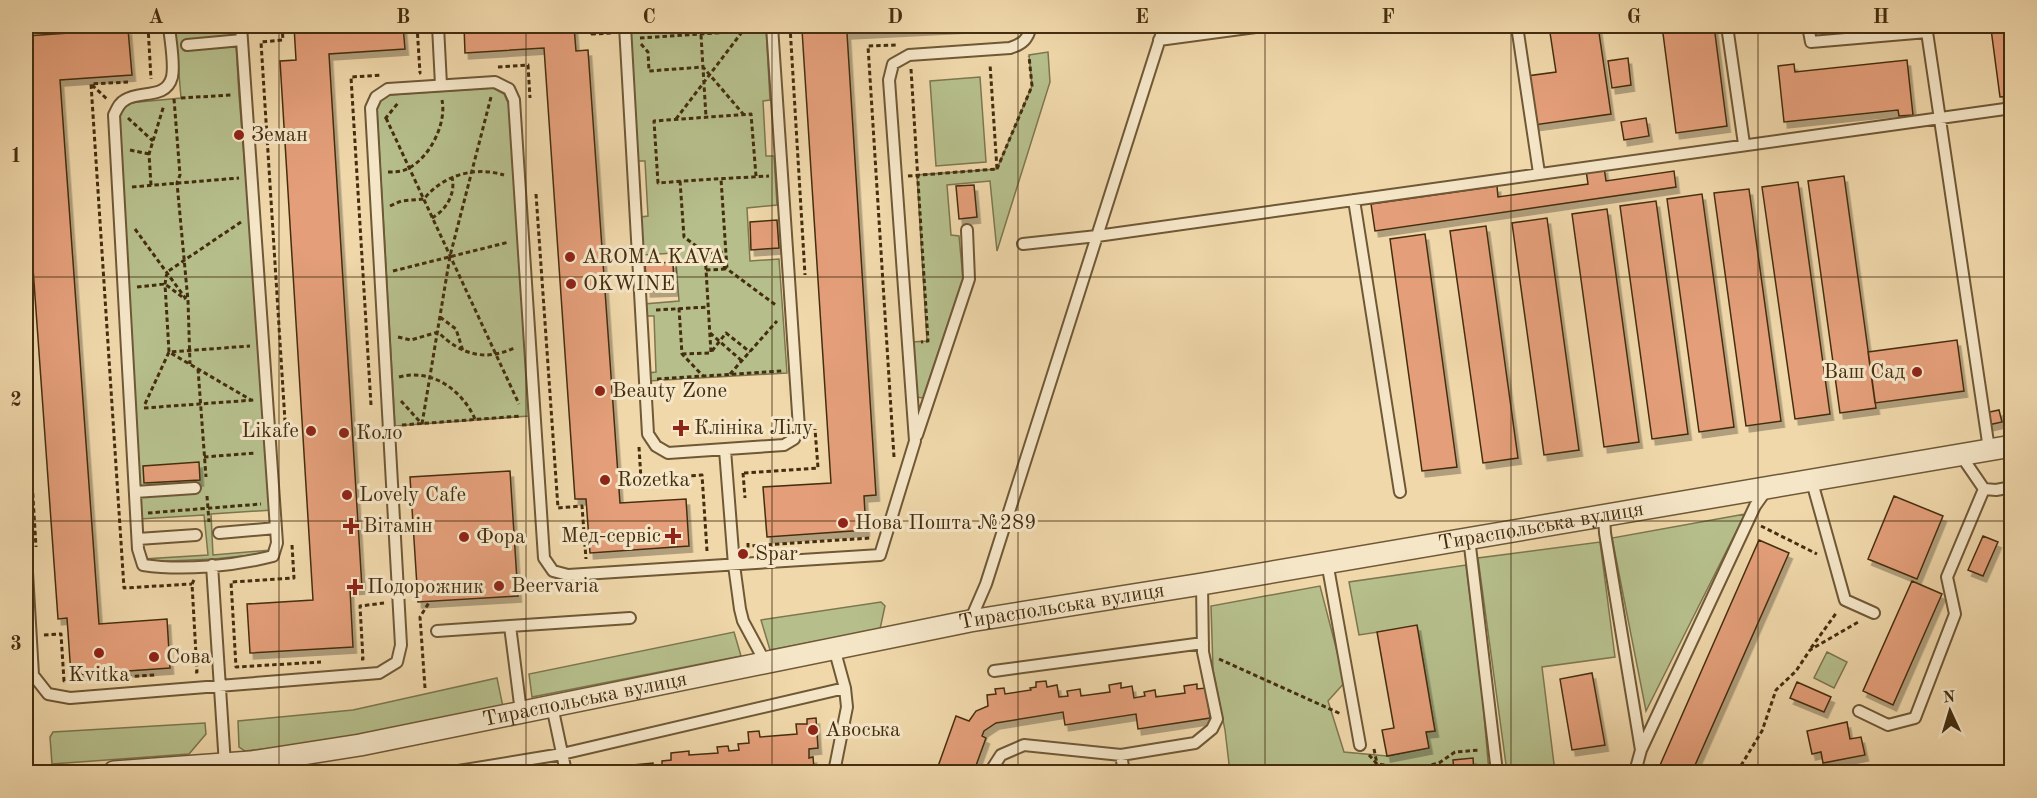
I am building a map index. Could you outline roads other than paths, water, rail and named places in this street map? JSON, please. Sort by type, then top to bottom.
[{"type":"street","name":"Тираспольська вулиця","points":[[114,772],[225,765],[252,767],[970,621],[1812,482],[2012,446]]},
{"type":"lane","points":[[169,26],[172,75],[168,85],[156,94],[126,98],[114,115],[138,549],[143,565],[158,567],[212,566],[257,560],[273,556],[278,543],[241,26]]},
{"type":"lane","points":[[438,26],[441,88]]},
{"type":"lane","points":[[625,26],[648,434],[656,446],[668,453],[784,445],[794,439],[799,428],[772,28]]},
{"type":"lane","points":[[915,441],[889,80],[893,64],[910,54],[1010,48],[1022,44],[1029,36],[1032,26]]},
{"type":"lane","points":[[970,621],[986,584],[1164,26]]},
{"type":"lane","points":[[1159,40],[1263,26]]},
{"type":"lane","points":[[1517,26],[1539,173]]},
{"type":"lane","points":[[1727,26],[1744,144]]},
{"type":"lane","points":[[1808,26],[1811,42],[1928,32],[1989,449]]},
{"type":"lane","points":[[187,45],[242,40]]},
{"type":"lane","points":[[31,555],[33,675],[48,694],[70,698],[379,673],[397,662],[401,645],[371,108],[376,97],[388,89],[441,88],[495,82],[509,89],[514,100],[544,558],[554,571],[568,574],[880,555],[969,279],[967,230]]},
{"type":"lane","points":[[1023,244],[1097,236],[2012,108]]},
{"type":"lane","points":[[1354,200],[1400,492]]},
{"type":"lane","points":[[725,450],[734,565],[743,621],[765,662]]},
{"type":"lane","points":[[1960,454],[1984,489]]},
{"type":"lane","points":[[1812,482],[1845,600],[1874,613]]},
{"type":"lane","points":[[1984,489],[1996,490],[2012,487]]},
{"type":"lane","points":[[135,492],[200,488]]},
{"type":"lane","points":[[1635,772],[1641,750],[1749,519],[1767,489]]},
{"type":"lane","points":[[1859,711],[1888,725],[1916,718],[1955,614],[1947,577],[1984,489]]},
{"type":"lane","points":[[1604,516],[1641,750]]},
{"type":"lane","points":[[214,530],[276,528]]},
{"type":"lane","points":[[138,538],[196,535]]},
{"type":"lane","points":[[1469,538],[1497,772]]},
{"type":"lane","points":[[1327,562],[1360,745]]},
{"type":"lane","points":[[212,566],[225,765]]},
{"type":"lane","points":[[990,772],[1001,755],[1024,745],[1121,755],[1195,743],[1212,729],[1217,719],[1203,647],[1202,584]]},
{"type":"lane","points":[[437,631],[630,618]]},
{"type":"lane","points":[[510,626],[521,712]]},
{"type":"lane","points":[[993,671],[1203,647]]},
{"type":"lane","points":[[834,648],[845,688],[847,707],[834,772]]},
{"type":"lane","points":[[452,772],[562,754],[845,688]]},
{"type":"lane","points":[[552,706],[566,772]]},
{"type":"lane","points":[[1121,755],[1124,772]]},
{"type":"place","name":"Земан","points":[[239,135]]},
{"type":"place","name":"AROMA KAVA","points":[[570,257]]},
{"type":"place","name":"OKWINE","points":[[571,284]]},
{"type":"place","name":"Ваш Сад","points":[[1917,372]]},
{"type":"place","name":"Beauty Zone","points":[[600,391]]},
{"type":"place","name":"Клініка Лілу","points":[[681,428]]},
{"type":"place","name":"Likafe","points":[[311,431]]},
{"type":"place","name":"Коло","points":[[344,433]]},
{"type":"place","name":"Rozetka","points":[[605,480]]},
{"type":"place","name":"Lovely Cafe","points":[[347,495]]},
{"type":"place","name":"Нова Пошта №289","points":[[843,523]]},
{"type":"place","name":"Вітамін","points":[[351,526]]},
{"type":"place","name":"Мед-сервіс","points":[[673,536]]},
{"type":"place","name":"Фора","points":[[464,537]]},
{"type":"place","name":"Spar","points":[[743,554]]},
{"type":"place","name":"Beervaria","points":[[499,586]]},
{"type":"place","name":"Подорожник","points":[[355,587]]},
{"type":"place","name":"Kvitka","points":[[99,653]]},
{"type":"place","name":"Сова","points":[[154,657]]},
{"type":"place","name":"Авоська","points":[[813,730]]}]
